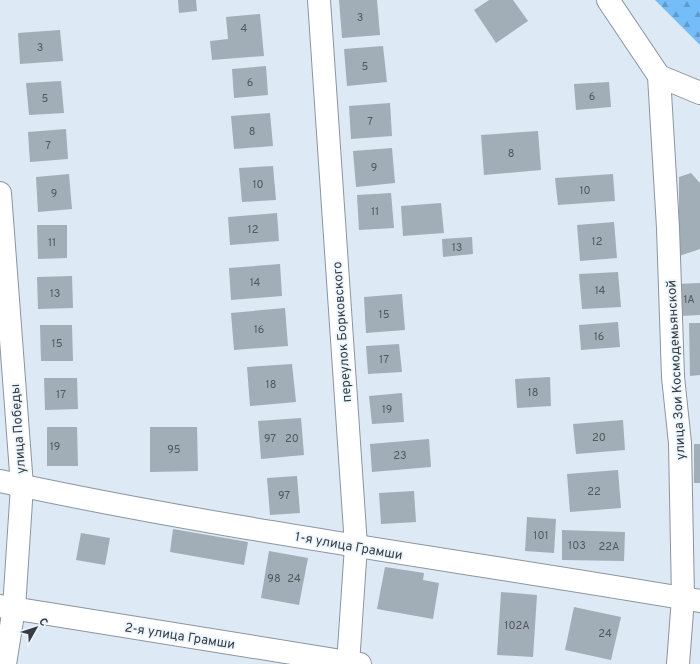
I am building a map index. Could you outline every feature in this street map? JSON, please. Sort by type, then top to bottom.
[{"type":"street","name":"переулок Борковского","points":[[319,0],[356,546],[352,663]]},
{"type":"street","points":[[608,0],[659,76],[700,93]]},
{"type":"street","name":"улица Зои Космодемьянской","points":[[659,76],[668,228],[673,377],[680,443],[692,600],[678,664]]},
{"type":"street","name":"улица Победы","points":[[0,193],[22,486],[7,607],[6,664]]},
{"type":"street","name":"1-я улица Грамши","points":[[0,481],[356,546],[692,600]]},
{"type":"street","name":"2-я улица Грамши","points":[[7,607],[352,663]]},
{"type":"green space","points":[[655,0],[700,0],[700,45]]},
{"type":"building","points":[[178,0],[196,0],[197,11],[179,13]]},
{"type":"building","points":[[339,0],[377,0],[380,35],[342,38]]},
{"type":"building","points":[[489,0],[513,0],[528,21],[496,43],[474,10]]},
{"type":"building","points":[[260,14],[264,56],[212,60],[210,41],[228,39],[226,17]]},
{"type":"building","points":[[60,30],[63,61],[20,64],[18,33]]},
{"type":"building","points":[[383,46],[387,82],[347,86],[344,49]]},
{"type":"building","points":[[266,66],[268,95],[234,98],[232,69]]},
{"type":"building","points":[[61,81],[64,113],[29,115],[26,83]]},
{"type":"building","points":[[609,82],[611,107],[576,110],[574,84]]},
{"type":"building","points":[[390,103],[392,136],[351,139],[349,106]]},
{"type":"building","points":[[270,113],[273,146],[234,149],[231,116]]},
{"type":"building","points":[[66,129],[68,159],[30,162],[28,132]]},
{"type":"building","points":[[538,131],[541,170],[484,175],[481,135]]},
{"type":"building","points":[[392,148],[395,183],[356,187],[353,151]]},
{"type":"building","points":[[273,166],[276,200],[242,202],[239,168]]},
{"type":"building","points":[[691,173],[700,183],[700,249],[679,256],[679,177]]},
{"type":"building","points":[[69,174],[72,209],[38,212],[36,177]]},
{"type":"building","points":[[613,174],[615,201],[558,205],[555,178]]},
{"type":"building","points":[[391,193],[394,228],[359,230],[357,195]]},
{"type":"building","points":[[441,203],[444,233],[403,236],[401,206]]},
{"type":"building","points":[[277,213],[279,241],[230,245],[228,217]]},
{"type":"building","points":[[614,222],[617,258],[580,261],[577,225]]},
{"type":"building","points":[[37,225],[67,225],[67,258],[38,259]]},
{"type":"building","points":[[472,237],[473,254],[443,257],[442,239]]},
{"type":"building","points":[[280,264],[282,296],[231,300],[229,268]]},
{"type":"building","points":[[618,272],[621,307],[582,309],[579,274]]},
{"type":"building","points":[[72,276],[73,308],[38,309],[37,277]]},
{"type":"building","points":[[700,283],[700,315],[679,316],[677,284]]},
{"type":"building","points":[[402,294],[405,330],[366,333],[364,297]]},
{"type":"building","points":[[285,308],[288,346],[234,350],[231,313]]},
{"type":"building","points":[[618,322],[620,347],[581,350],[579,325]]},
{"type":"building","points":[[689,323],[700,323],[700,375],[690,376]]},
{"type":"building","points":[[40,325],[72,325],[73,361],[41,361]]},
{"type":"building","points":[[399,344],[402,372],[368,374],[366,346]]},
{"type":"building","points":[[292,364],[296,402],[250,406],[247,367]]},
{"type":"building","points":[[550,377],[551,406],[517,408],[515,379]]},
{"type":"building","points":[[44,378],[77,378],[78,409],[45,410]]},
{"type":"building","points":[[402,393],[404,422],[372,424],[369,396]]},
{"type":"building","points":[[301,418],[304,455],[261,459],[258,421]]},
{"type":"building","points":[[623,420],[625,450],[576,454],[573,424]]},
{"type":"building","points":[[47,427],[77,427],[78,466],[47,466]]},
{"type":"building","points":[[150,427],[197,427],[198,471],[150,472]]},
{"type":"building","points":[[429,439],[431,467],[372,472],[370,444]]},
{"type":"building","points":[[694,444],[700,444],[700,483],[694,483]]},
{"type":"building","points":[[618,470],[621,508],[570,512],[567,474]]},
{"type":"building","points":[[297,476],[300,513],[270,515],[267,478]]},
{"type":"building","points":[[414,491],[416,522],[381,524],[379,493]]},
{"type":"building","points":[[527,517],[556,519],[554,553],[525,551]]},
{"type":"building","points":[[173,529],[248,542],[244,565],[170,552]]},
{"type":"building","points":[[562,530],[625,532],[624,561],[562,560]]},
{"type":"building","points":[[81,533],[110,538],[105,565],[76,560]]},
{"type":"building","points":[[269,551],[308,558],[299,605],[261,598]]},
{"type":"building","points":[[385,567],[424,573],[423,580],[439,583],[433,619],[377,609]]},
{"type":"building","points":[[501,592],[537,595],[533,657],[497,655]]},
{"type":"building","points":[[574,607],[621,617],[611,660],[565,650]]}]
